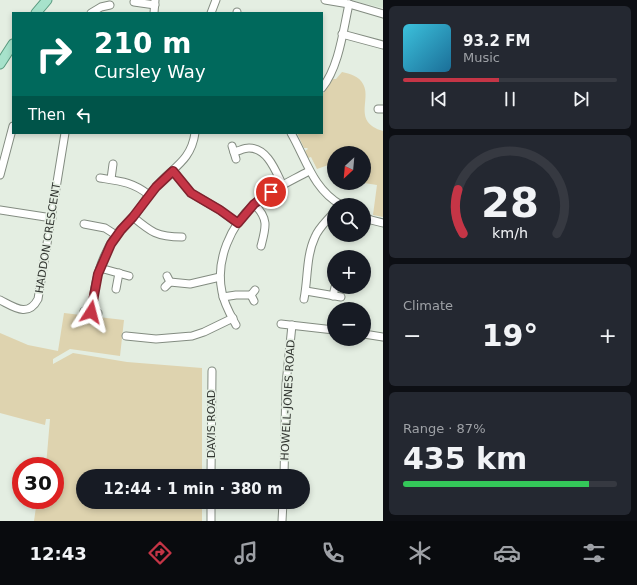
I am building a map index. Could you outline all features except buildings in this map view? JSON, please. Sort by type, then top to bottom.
[{"type":"main road","points":[[37,12],[47,0]]},
{"type":"main road","points":[[0,68],[12,46]]},
{"type":"main road","points":[[0,64],[6,56]]},
{"type":"street","points":[[210,0],[211,11]]},
{"type":"street","points":[[211,11],[216,0]]},
{"type":"street","points":[[325,0],[349,4],[383,14]]},
{"type":"street","points":[[134,2],[155,6]]},
{"type":"street","points":[[323,85],[334,65],[349,4]]},
{"type":"street","points":[[93,12],[101,7],[110,5]]},
{"type":"street","points":[[342,34],[383,45]]},
{"type":"street","points":[[0,175],[12,130]]},
{"type":"street","name":"HADDON CRESCENT","points":[[0,300],[18,309],[24,310],[31,308],[36,303],[39,295],[65,134]]},
{"type":"street","points":[[91,312],[95,286],[100,268],[116,235],[133,217],[156,187],[183,161],[189,152],[195,134]]},
{"type":"street","points":[[291,134],[309,172],[321,189],[331,198]]},
{"type":"street","points":[[234,152],[246,148],[260,151],[271,163],[283,186]]},
{"type":"street","points":[[111,179],[113,164]]},
{"type":"street","points":[[173,171],[191,193],[220,210],[238,223]]},
{"type":"street","points":[[131,334],[156,339],[198,334],[234,322],[223,297],[220,277],[225,248],[238,223],[254,204],[266,195],[309,172]]},
{"type":"street","points":[[100,178],[132,184],[149,195]]},
{"type":"street","points":[[254,204],[261,211],[265,221],[264,235],[260,247]]},
{"type":"street","points":[[0,210],[52,218]]},
{"type":"street","points":[[133,217],[152,233],[161,236],[182,237]]},
{"type":"street","points":[[327,220],[316,233],[308,262],[305,295],[341,297]]},
{"type":"street","points":[[371,220],[383,223]]},
{"type":"street","points":[[84,224],[94,229],[105,228],[116,235]]},
{"type":"street","points":[[100,268],[129,276]]},
{"type":"street","points":[[116,288],[118,273]]},
{"type":"street","points":[[167,282],[190,284],[220,277]]},
{"type":"street","points":[[223,297],[253,295]]},
{"type":"street","points":[[281,324],[327,329]]},
{"type":"street","name":"HOWELL-JONES ROAD","points":[[284,469],[286,384],[292,325]]},
{"type":"street","points":[[371,335],[383,337]]},
{"type":"street","name":"DAVIS ROAD","points":[[211,469],[212,371]]},
{"type":"street","points":[[211,509],[211,521]]},
{"type":"street","points":[[282,521],[283,509]]},
{"type":"shaded area","points":[[352,0],[383,0],[383,8],[366,4]]},
{"type":"shaded area","points":[[342,72],[354,76],[361,81],[366,96],[365,116],[368,122],[374,127],[383,131],[383,217],[373,215],[377,185],[371,184],[371,146],[327,146],[327,165],[317,169],[311,157],[308,158],[305,151],[308,149],[304,148],[297,134],[323,134],[323,94],[333,79],[336,79]]},
{"type":"shaded area","points":[[64,313],[124,320],[120,356],[70,349],[53,359],[53,364],[73,353],[127,362],[202,368],[202,469],[76,469],[76,509],[202,509],[202,521],[34,521],[36,509],[64,509],[64,457],[47,457],[50,419],[46,419],[45,425],[0,413],[0,333],[28,345],[58,351]]},
{"type":"route","points":[[91,312],[98,274],[106,253],[116,235],[133,217],[156,187],[173,171],[191,193],[214,206],[238,223],[254,204],[271,192]]}]
